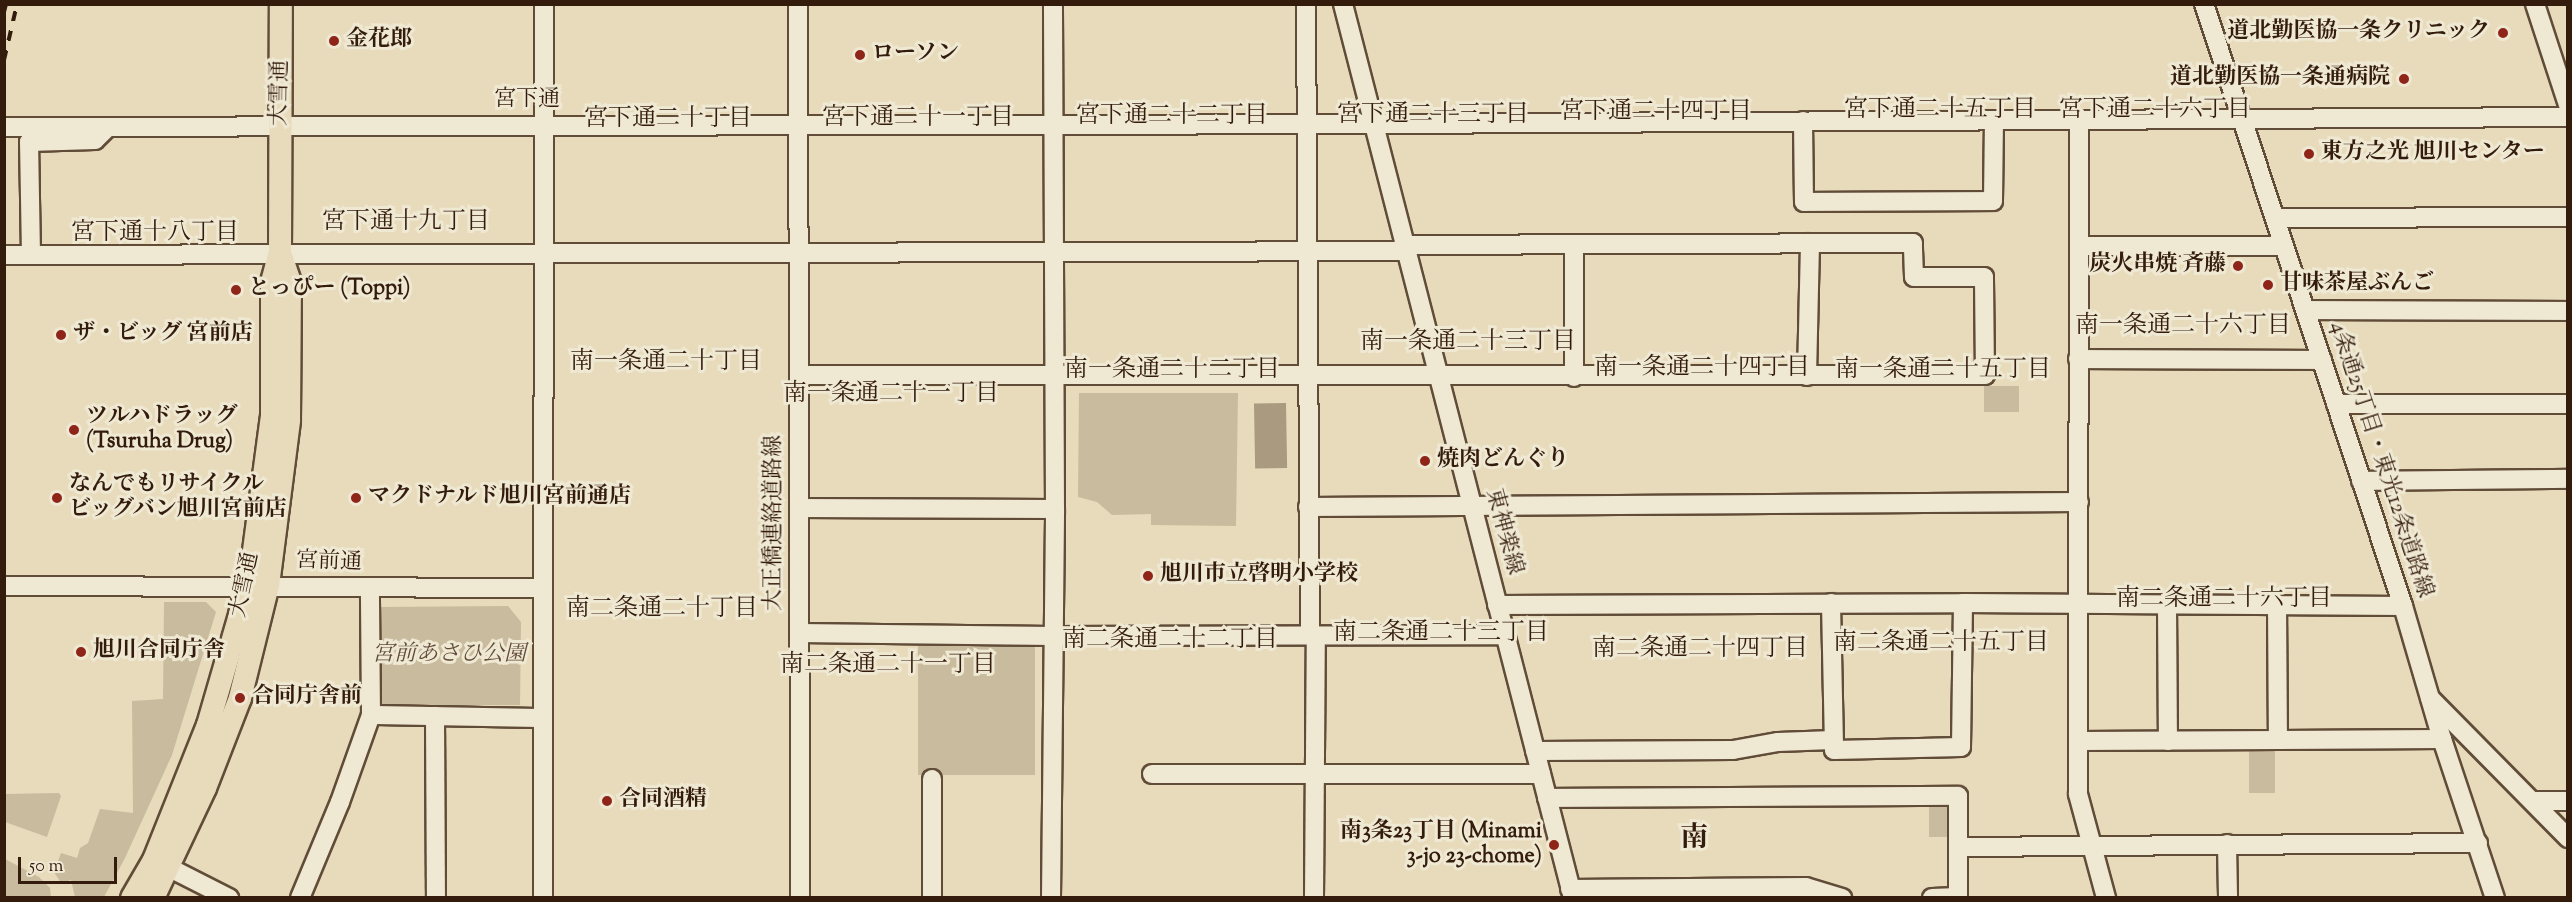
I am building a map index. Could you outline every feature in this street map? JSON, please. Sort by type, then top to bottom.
[{"type":"main road","name":"大雪通","points":[[131,897],[156,867],[205,788],[240,698],[258,585],[289,420],[290,282],[280,254],[281,4]]},
{"type":"main road","name":"大雪通","points":[[153,897],[156,867]]},
{"type":"street","points":[[543,897],[544,4]]},
{"type":"street","name":"大正橋連絡道路線","points":[[798,4],[800,897]]},
{"type":"street","points":[[1051,897],[1055,509],[1053,4]]},
{"type":"street","points":[[1306,4],[1308,507],[1313,635],[1314,897]]},
{"type":"street","name":"東神楽線","points":[[1343,4],[1437,377],[1572,893]]},
{"type":"street","name":"4条通25丁目・東光12条道路線","points":[[2204,4],[2403,606],[2442,740],[2495,897]]},
{"type":"street","points":[[2535,4],[2568,105]]},
{"type":"street","name":"宮下通","points":[[4,127],[1373,124],[2568,117]]},
{"type":"street","points":[[1803,121],[1804,202],[1993,201],[1994,120]]},
{"type":"street","points":[[2079,120],[2078,794],[2106,897]]},
{"type":"street","points":[[31,255],[29,142],[95,140],[108,127]]},
{"type":"street","points":[[2275,218],[2568,218]]},
{"type":"street","points":[[1807,376],[1810,243]]},
{"type":"street","points":[[4,255],[799,254],[1054,251],[1307,253],[1574,244],[1913,243],[1914,277],[1984,277],[1985,375],[1574,377],[1308,374],[799,375]]},
{"type":"street","points":[[1574,244],[1574,377]]},
{"type":"street","points":[[2079,246],[2284,246]]},
{"type":"street","points":[[2306,310],[2568,311]]},
{"type":"street","points":[[2078,359],[2322,360]]},
{"type":"street","points":[[2336,404],[2568,404]]},
{"type":"street","points":[[2361,481],[2568,479]]},
{"type":"street","points":[[1308,507],[1470,504],[2079,502]]},
{"type":"street","points":[[799,508],[1055,509]]},
{"type":"street","name":"宮前通","points":[[4,586],[258,585],[370,588],[543,588]]},
{"type":"street","points":[[300,897],[340,802],[371,715],[370,588]]},
{"type":"street","points":[[1831,603],[1834,750],[1961,747],[1963,603]]},
{"type":"street","points":[[1497,605],[1963,603],[2403,606]]},
{"type":"street","points":[[2167,604],[2169,741]]},
{"type":"street","points":[[2277,604],[2278,740]]},
{"type":"street","points":[[799,633],[1052,636],[1505,635]]},
{"type":"street","points":[[2429,696],[2568,838]]},
{"type":"street","points":[[371,715],[543,718]]},
{"type":"street","points":[[435,716],[436,897]]},
{"type":"street","points":[[1534,750],[1733,750],[1778,742],[1833,740]]},
{"type":"street","points":[[2079,741],[2442,740]]},
{"type":"street","points":[[1152,774],[1541,774]]},
{"type":"street","points":[[932,779],[932,897]]},
{"type":"street","points":[[1547,798],[1958,796],[1958,897],[1932,897]]},
{"type":"street","points":[[2533,801],[2568,801]]},
{"type":"street","points":[[1958,846],[2478,843]]},
{"type":"street","points":[[2227,844],[2228,897]]},
{"type":"street","points":[[156,867],[230,897]]},
{"type":"street","points":[[1572,893],[1806,887],[1842,897]]},
{"type":"green space","points":[[1984,386],[2019,386],[2019,412],[1984,412]]},
{"type":"green space","points":[[1079,393],[1238,393],[1236,526],[1151,525],[1151,514],[1112,515],[1097,502],[1078,497]]},
{"type":"green space","points":[[164,602],[206,602],[216,612],[172,755],[125,858],[104,897],[75,897],[71,880],[61,883],[54,872],[61,853],[77,858],[80,848],[88,843],[100,809],[133,813],[132,701],[163,699]]},
{"type":"green space","name":"宮前あさひ公園","points":[[508,606],[521,622],[520,705],[380,706],[378,607]]},
{"type":"green space","points":[[918,646],[1035,646],[1035,775],[918,775]]},
{"type":"green space","points":[[2249,749],[2275,749],[2275,793],[2249,793]]},
{"type":"green space","points":[[59,793],[61,796],[47,837],[5,822],[5,794]]},
{"type":"green space","points":[[1929,805],[1947,805],[1953,814],[1952,837],[1929,837]]},
{"type":"green space","points":[[5,859],[39,877],[50,888],[51,897],[5,897]]},
{"type":"shaded area","points":[[1286,403],[1287,468],[1255,469],[1254,404]]},
{"type":"railway","points":[[4,12],[6,4]]},
{"type":"railway","points":[[4,60],[17,4]]},
{"type":"place","name":"道北勤医協一条クリニック","points":[[2503,33]]},
{"type":"place","name":"金花郎","points":[[334,41]]},
{"type":"place","name":"ローソン","points":[[860,55]]},
{"type":"place","name":"道北勤医協一条通病院","points":[[2404,79]]},
{"type":"place","name":"東方之光 旭川センター","points":[[2309,154]]},
{"type":"place","name":"炭火串焼 斉藤","points":[[2238,266]]},
{"type":"place","name":"甘味茶屋ぶんご","points":[[2268,285]]},
{"type":"place","name":"とっぴー (Toppi)","points":[[236,290]]},
{"type":"place","name":"ザ・ビッグ 宮前店","points":[[61,335]]},
{"type":"place","name":"ツルハドラッグ (Tsuruha Drug)","points":[[74,430]]},
{"type":"place","name":"焼肉どんぐり","points":[[1425,461]]},
{"type":"place","name":"なんでもリサイクル ビッグバン旭川宮前店","points":[[57,498]]},
{"type":"place","name":"マクドナルド旭川宮前通店","points":[[356,498]]},
{"type":"place","name":"旭川市立啓明小学校","points":[[1148,576]]},
{"type":"place","name":"旭川合同庁舎","points":[[81,652]]},
{"type":"place","name":"合同庁舎前","points":[[240,698]]},
{"type":"place","name":"合同酒精","points":[[607,801]]},
{"type":"place","name":"南3条23丁目 (Minami 3-jo 23-chome)","points":[[1554,845]]},
{"type":"district","name":"宮下通二十五丁目","points":[[1940,111]]},
{"type":"district","name":"宮下通二十六丁目","points":[[2155,111]]},
{"type":"district","name":"宮下通二十四丁目","points":[[1656,113]]},
{"type":"district","name":"宮下通二十三丁目","points":[[1433,116]]},
{"type":"district","name":"宮下通二十二丁目","points":[[1172,117]]},
{"type":"district","name":"宮下通二十一丁目","points":[[918,119]]},
{"type":"district","name":"宮下通二十丁目","points":[[668,120]]},
{"type":"district","name":"宮下通十九丁目","points":[[406,223]]},
{"type":"district","name":"宮下通十八丁目","points":[[155,234]]},
{"type":"district","name":"南一条通二十六丁目","points":[[2183,327]]},
{"type":"district","name":"南一条通二十三丁目","points":[[1468,343]]},
{"type":"district","name":"南一条通二十丁目","points":[[666,363]]},
{"type":"district","name":"南一条通二十四丁目","points":[[1702,369]]},
{"type":"district","name":"南一条通二十二丁目","points":[[1172,371]]},
{"type":"district","name":"南一条通二十五丁目","points":[[1943,371]]},
{"type":"district","name":"南一条通二十一丁目","points":[[891,395]]},
{"type":"district","name":"南二条通二十六丁目","points":[[2224,600]]},
{"type":"district","name":"南二条通二十丁目","points":[[662,610]]},
{"type":"district","name":"南二条通二十三丁目","points":[[1441,634]]},
{"type":"district","name":"南二条通二十二丁目","points":[[1170,641]]},
{"type":"district","name":"南二条通二十五丁目","points":[[1941,644]]},
{"type":"district","name":"南二条通二十四丁目","points":[[1700,650]]},
{"type":"district","name":"南二条通二十一丁目","points":[[888,666]]},
{"type":"district","name":"南","points":[[1694,839]]}]
